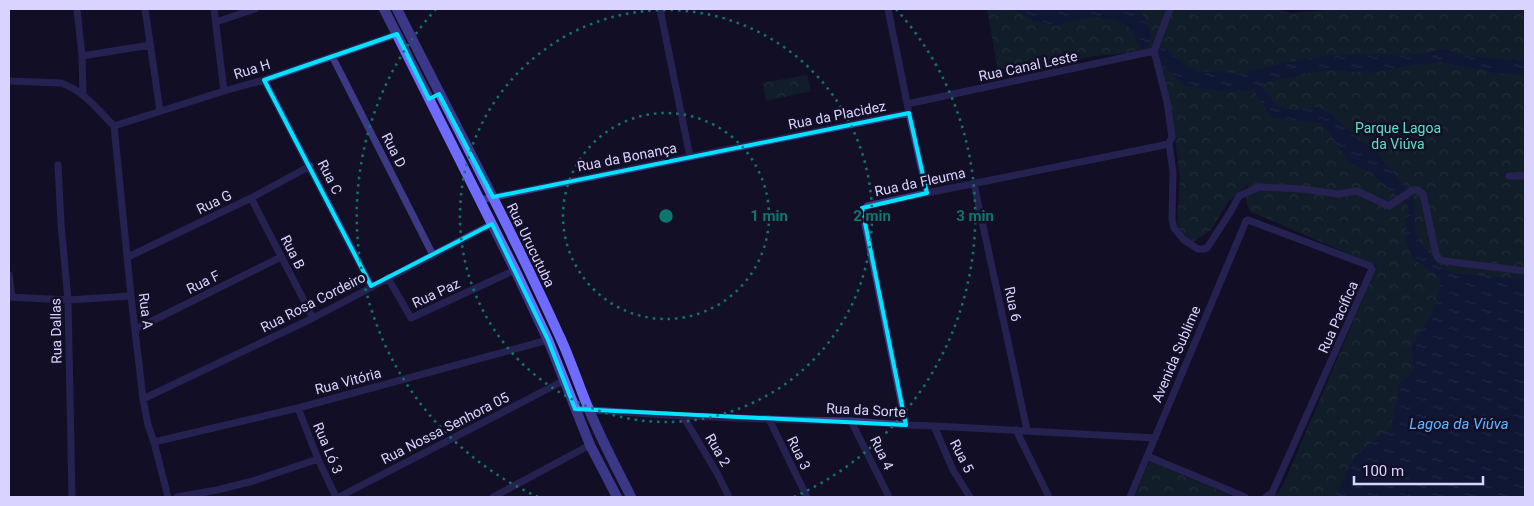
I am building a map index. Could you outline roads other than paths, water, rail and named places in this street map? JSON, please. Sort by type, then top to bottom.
[{"type":"street","points":[[77,9],[82,56],[83,95]]},
{"type":"street","points":[[145,9],[160,111]]},
{"type":"street","points":[[214,9],[224,91]]},
{"type":"street","points":[[216,22],[255,9]]},
{"type":"street","name":"Rua Urucutuba","points":[[384,9],[515,270],[548,340],[590,445],[618,497]]},
{"type":"street","name":"Rua Urucutuba","points":[[397,9],[493,197],[559,335],[589,410],[632,497]]},
{"type":"street","name":"Rua da Bonança","points":[[480,200],[690,158],[660,9]]},
{"type":"street","points":[[888,9],[927,193]]},
{"type":"street","points":[[1170,9],[1154,51],[1167,102],[1172,137],[1170,142],[1173,172],[1172,220],[1178,233],[1184,240],[1198,249],[1203,250],[1207,248],[1239,196],[1263,186],[1338,194],[1357,191],[1388,206],[1416,189],[1423,194],[1436,254],[1439,259],[1444,262],[1525,270]]},
{"type":"street","name":"Rua H","points":[[114,126],[264,80],[396,34]]},
{"type":"street","points":[[82,56],[150,45]]},
{"type":"street","name":"Rua Canal Leste","points":[[907,104],[1154,51]]},
{"type":"street","name":"Rua D","points":[[332,56],[433,255]]},
{"type":"street","points":[[419,80],[429,74]]},
{"type":"street","name":"Rua C","points":[[264,80],[371,286]]},
{"type":"street","points":[[9,81],[61,84],[76,90],[114,126]]},
{"type":"street","points":[[429,99],[439,94]]},
{"type":"street","name":"Rua da Placidez","points":[[690,158],[909,113]]},
{"type":"street","name":"Rua A","points":[[114,126],[131,296],[144,399],[148,425],[168,497]]},
{"type":"street","name":"Rua da Fleuma","points":[[906,426],[863,214],[867,206],[1164,145],[1170,142]]},
{"type":"street","name":"Rua Dallas","points":[[58,165],[68,300],[72,497]]},
{"type":"street","name":"Rua G","points":[[128,257],[251,198],[310,166]]},
{"type":"street","points":[[1510,176],[1525,176]]},
{"type":"street","name":"Rua 6","points":[[974,184],[1027,430]]},
{"type":"street","name":"Rua B","points":[[251,198],[313,318]]},
{"type":"street","name":"Rua Pacífica","points":[[1246,221],[1251,220],[1370,266],[1372,269],[1272,493],[1266,497]]},
{"type":"street","name":"Avenida Sublime","points":[[1130,497],[1246,221]]},
{"type":"street","name":"Rua Rosa Cordeiro","points":[[144,399],[313,318],[492,224]]},
{"type":"street","name":"Rua F","points":[[136,329],[281,257]]},
{"type":"street","name":"Rua Paz","points":[[388,278],[411,318],[515,270]]},
{"type":"street","points":[[9,275],[10,297],[68,300],[131,296]]},
{"type":"street","name":"Rua Vitória","points":[[154,442],[298,408],[548,340]]},
{"type":"street","name":"Rua Nossa Senhora 05","points":[[338,497],[563,381]]},
{"type":"street","name":"Rua Ló 3","points":[[298,408],[318,459],[338,497]]},
{"type":"street","name":"Rua da Sorte","points":[[575,410],[683,416],[851,420],[906,426],[1027,430],[1154,438]]},
{"type":"street","name":"Rua 2","points":[[683,416],[717,473],[728,497]]},
{"type":"street","name":"Rua 3","points":[[769,419],[807,497]]},
{"type":"street","name":"Rua 4","points":[[851,420],[890,497]]},
{"type":"street","name":"Rua 5","points":[[934,426],[950,462],[970,497]]},
{"type":"street","points":[[1016,430],[1049,497]]},
{"type":"street","points":[[494,497],[590,445]]},
{"type":"street","points":[[1147,456],[1245,497]]},
{"type":"street","points":[[177,497],[244,483],[318,459]]},
{"type":"water","points":[[1014,9],[1137,9],[1150,28],[1151,37],[1148,47],[1143,49],[1132,32],[1123,23],[1110,19],[1095,18],[1075,20],[1053,26],[1032,20]]},
{"type":"water","points":[[1157,45],[1165,47],[1187,67],[1198,72],[1219,71],[1239,74],[1288,62],[1329,55],[1374,54],[1408,56],[1444,49],[1494,59],[1525,60],[1525,74],[1496,74],[1481,69],[1455,66],[1441,62],[1410,65],[1373,73],[1324,70],[1269,82],[1261,86],[1276,104],[1287,109],[1296,110],[1316,107],[1331,113],[1359,140],[1373,148],[1407,189],[1395,195],[1372,173],[1349,163],[1330,134],[1320,123],[1272,118],[1257,96],[1254,88],[1248,91],[1228,92],[1185,86],[1158,63]]},
{"type":"water","name":"Lagoa da Viúva","points":[[1411,194],[1415,203],[1415,227],[1418,237],[1430,255],[1446,270],[1460,274],[1525,279],[1525,497],[1335,497],[1356,455],[1391,427],[1400,383],[1415,370],[1411,347],[1436,306],[1441,278],[1413,259],[1406,241],[1405,219],[1409,211],[1407,204],[1403,201]]},
{"type":"park label","name":"Parque Lagoa da Viúva","points":[[1398,136]]}]
